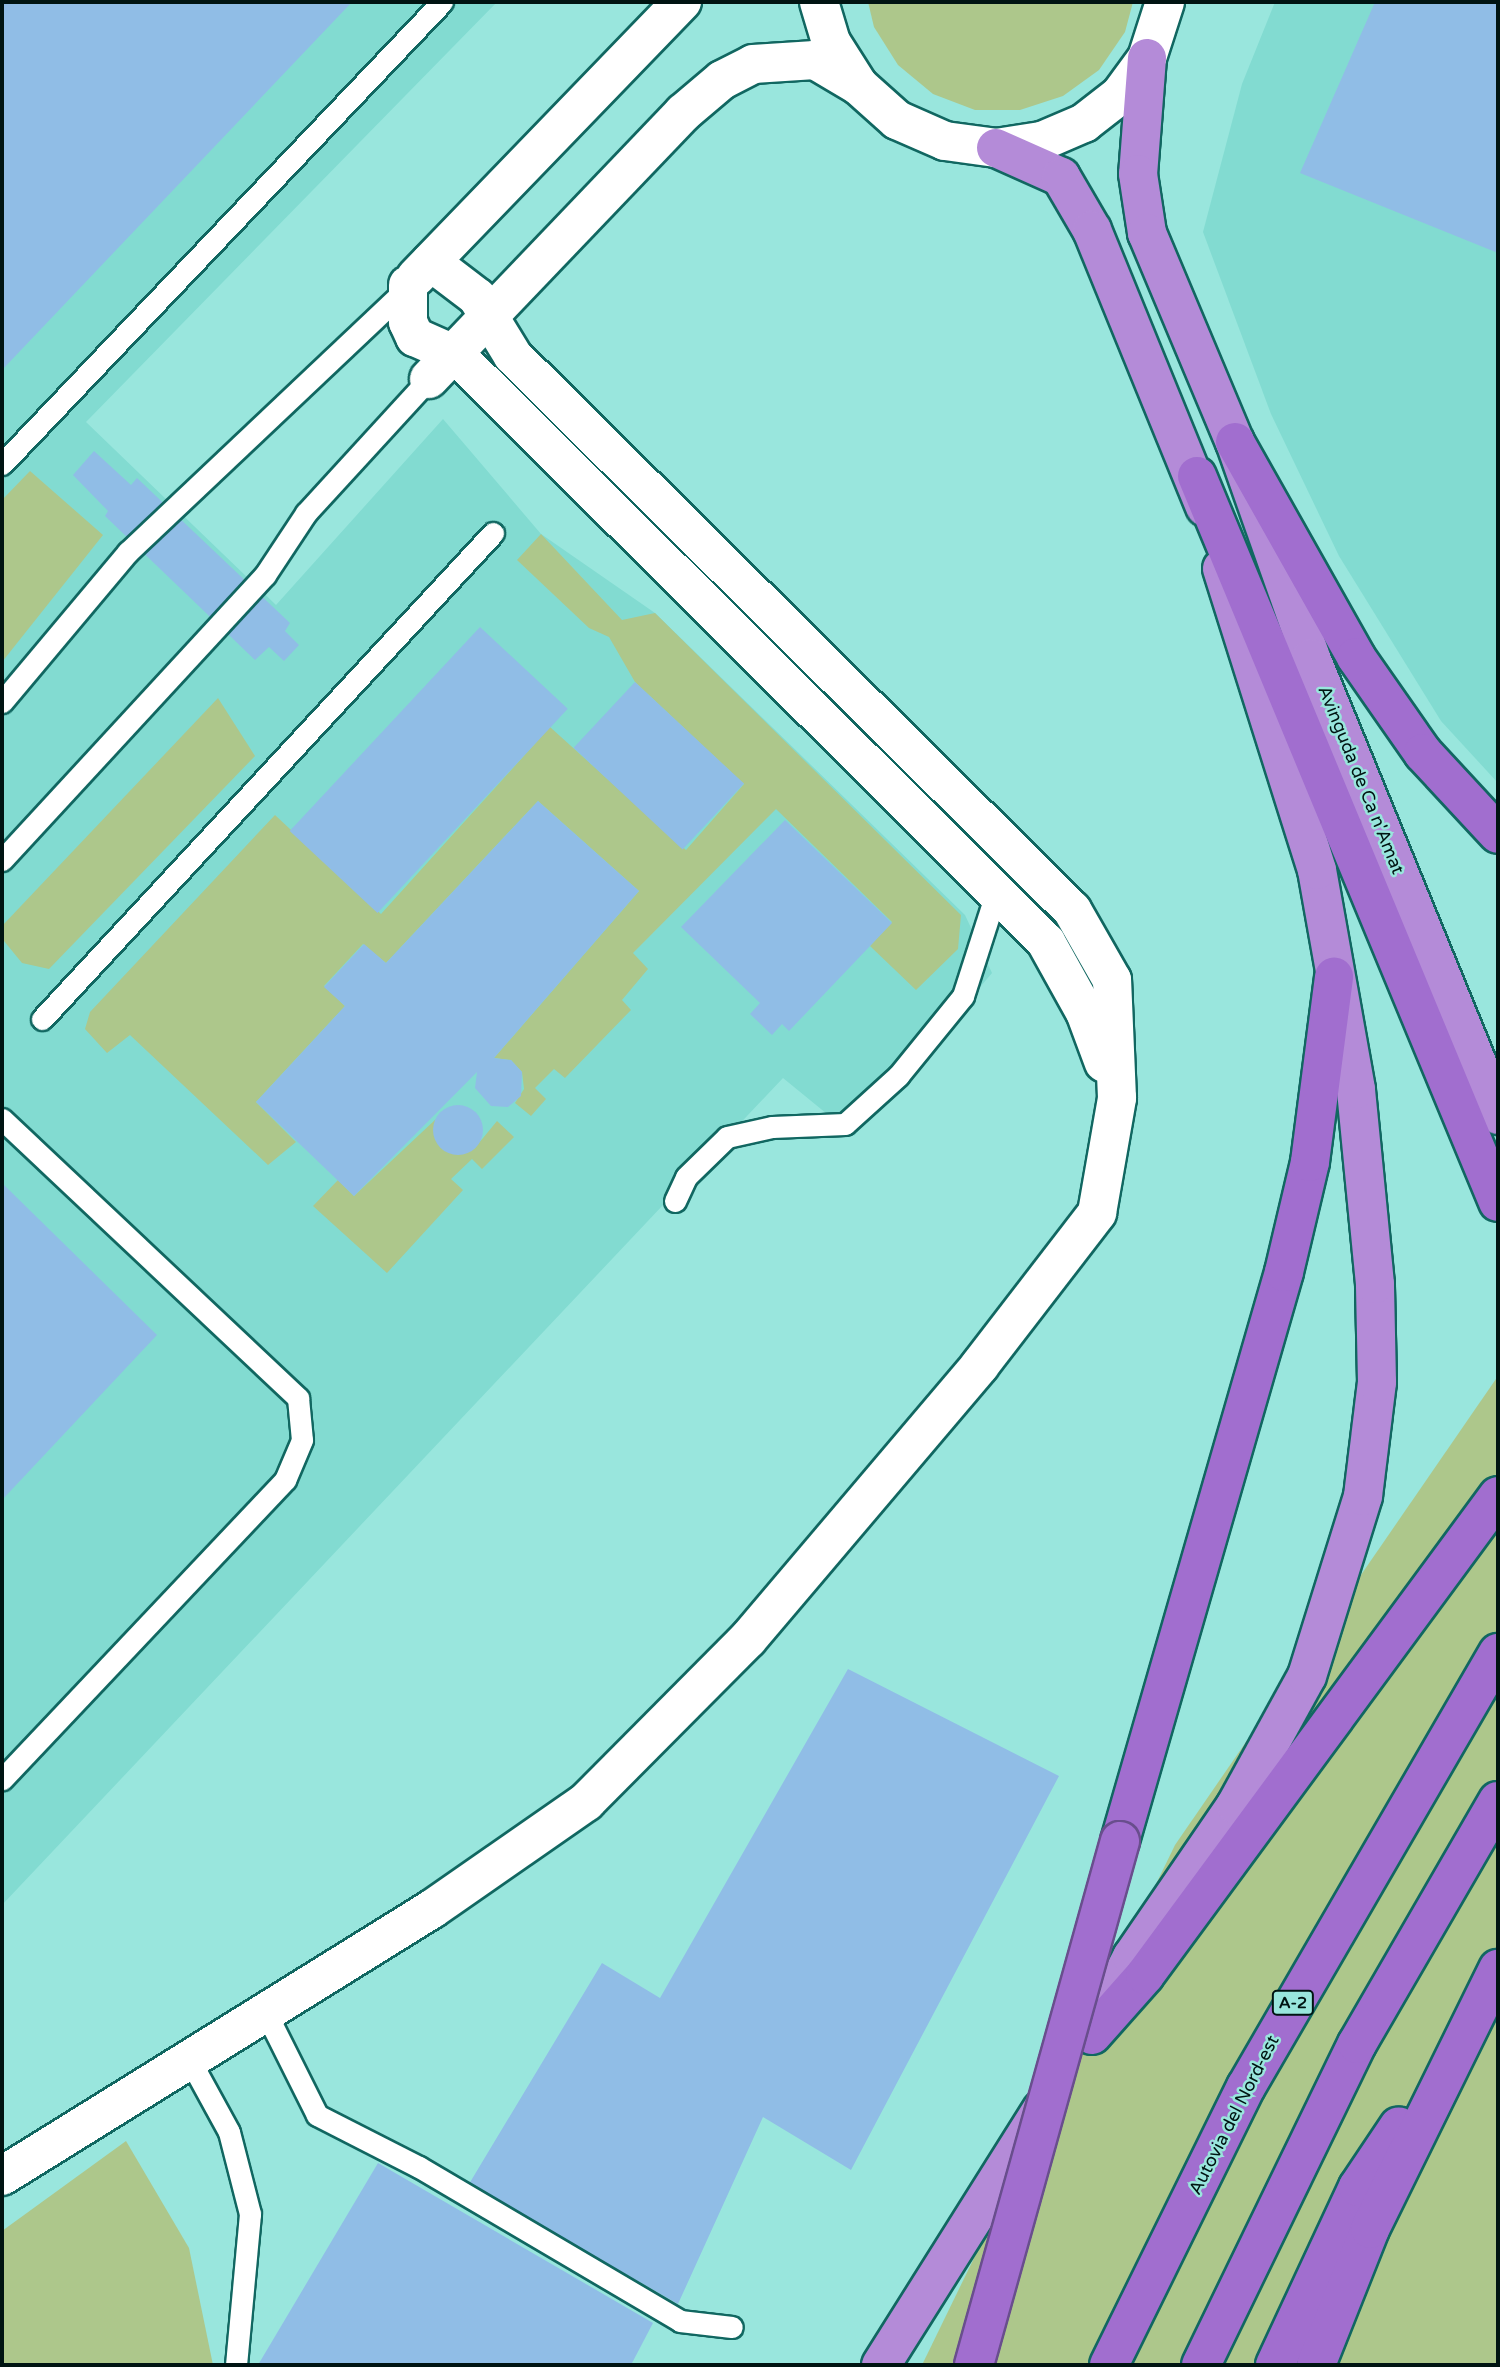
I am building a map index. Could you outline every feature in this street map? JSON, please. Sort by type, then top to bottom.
[{"type":"highway","name":"Avinguda de Ca n'Amat","points":[[1157,31],[1138,174],[1147,233],[1235,442],[1311,658],[1498,1115]]},
{"type":"highway","points":[[996,148],[1061,177],[1092,230],[1494,1191]]},
{"type":"highway","points":[[1235,442],[1356,657],[1423,753],[1498,834]]},
{"type":"highway","points":[[881,2365],[1092,2035],[1132,1957],[1284,1726],[1337,1594],[1363,1496],[1377,1382],[1375,1284],[1356,1089],[1317,870],[1244,650],[1196,476]]},
{"type":"highway","points":[[974,2365],[1120,1841],[1284,1272],[1310,1162],[1334,977]]},
{"type":"highway","points":[[1092,2035],[1146,1975],[1498,1496]]},
{"type":"highway","name":"Autovia del Nord-est","points":[[1109,2365],[1246,2087],[1498,1653]]},
{"type":"highway","points":[[1200,2365],[1357,2044],[1498,1801]]},
{"type":"highway","points":[[1316,2365],[1365,2240],[1498,1969]]},
{"type":"highway","points":[[1275,2365],[1358,2187],[1478,2008]]},
{"type":"street","points":[[682,2],[412,281],[415,337],[442,367],[641,541],[1046,942],[1085,1012],[1116,1098]]},
{"type":"street","points":[[819,2],[831,42],[859,86]]},
{"type":"street","points":[[442,367],[683,113],[722,80],[753,64],[794,59],[815,60],[859,86],[897,120],[945,141],[996,148],[1042,141],[1084,123],[1120,95],[1157,31],[1182,2]]},
{"type":"street","points":[[2,2176],[188,2057],[432,1909],[586,1802],[748,1639],[980,1365],[1097,1213],[1116,1098],[1111,980],[1072,911],[804,640],[513,355],[458,278],[412,281]]},
{"type":"street","points":[[641,541],[659,528],[780,644],[804,640]]},
{"type":"lane","points":[[2,464],[442,2]]},
{"type":"lane","points":[[2,702],[128,552],[412,281]]},
{"type":"lane","points":[[2,860],[265,575],[306,513],[442,367]]},
{"type":"lane","points":[[42,1019],[493,533]]},
{"type":"lane","points":[[675,1201],[686,1177],[727,1137],[772,1127],[845,1124],[898,1076],[962,996],[996,893]]},
{"type":"lane","points":[[2,1119],[298,1398],[302,1440],[285,1480],[2,1779]]},
{"type":"lane","points":[[265,2011],[317,2115],[419,2167],[680,2322],[732,2326]]},
{"type":"lane","points":[[188,2057],[229,2132],[250,2214],[236,2365]]},
{"type":"shaded area","points":[[2,2],[497,2],[86,422],[276,605],[443,419],[541,534],[655,613],[965,915],[992,973],[854,1136],[783,1078],[2,1905]]},
{"type":"shaded area","points":[[1275,2],[1498,2],[1498,783],[1441,721],[1339,556],[1271,414],[1203,232],[1242,84]]},
{"type":"green space","points":[[868,2],[1133,2],[1125,32],[1099,70],[1063,96],[1020,110],[975,110],[933,94],[898,65],[874,27]]},
{"type":"green space","points":[[30,471],[103,535],[2,662],[2,500]]},
{"type":"green space","points":[[541,534],[622,620],[655,613],[961,915],[958,949],[916,990],[870,946],[892,922],[776,809],[633,953],[648,969],[622,1000],[631,1010],[565,1078],[554,1069],[535,1088],[546,1099],[531,1116],[515,1103],[524,1089],[522,1072],[511,1060],[494,1058],[639,891],[538,801],[386,963],[363,944],[324,986],[345,1006],[256,1102],[296,1142],[268,1165],[130,1035],[107,1053],[85,1029],[90,1012],[275,815],[381,914],[550,727],[686,850],[744,784],[635,682],[609,637],[589,628],[517,560]]},
{"type":"green space","points":[[218,698],[255,756],[49,969],[22,963],[4,941],[2,926]]},
{"type":"green space","points":[[436,1119],[434,1135],[450,1153],[474,1149],[497,1121],[514,1137],[482,1169],[472,1159],[451,1179],[463,1190],[387,1273],[313,1206],[338,1180],[354,1196]]},
{"type":"green space","points":[[1498,1376],[1498,2365],[922,2365],[1175,1845]]},
{"type":"green space","points":[[126,2141],[189,2248],[213,2365],[2,2365],[2,2231]]},
{"type":"building","points":[[2,2],[352,2],[2,370]]},
{"type":"building","points":[[1375,2],[1498,2],[1498,253],[1300,173]]},
{"type":"building","points":[[94,451],[131,485],[137,478],[290,623],[285,631],[299,645],[284,661],[269,647],[255,660],[105,516],[108,511],[73,475]]},
{"type":"building","points":[[480,627],[568,709],[377,913],[290,831]]},
{"type":"building","points":[[635,682],[744,784],[683,849],[574,748]]},
{"type":"building","points":[[538,801],[639,891],[494,1058],[511,1060],[522,1072],[521,1096],[508,1107],[491,1106],[475,1088],[477,1072],[354,1196],[256,1102],[345,1006],[324,987],[364,944],[386,963]]},
{"type":"building","points":[[785,820],[892,923],[789,1031],[782,1024],[772,1035],[750,1014],[760,1003],[681,927]]},
{"type":"building","points":[[458,1105],[476,1112],[483,1130],[476,1148],[458,1155],[440,1148],[433,1130],[440,1112]]},
{"type":"building","points":[[2,1183],[157,1335],[2,1500]]},
{"type":"building","points":[[848,1669],[1059,1776],[851,2170],[763,2117],[678,2304],[469,2184],[602,1963],[660,1998]]},
{"type":"building","points":[[378,2163],[653,2323],[631,2365],[258,2365]]}]
